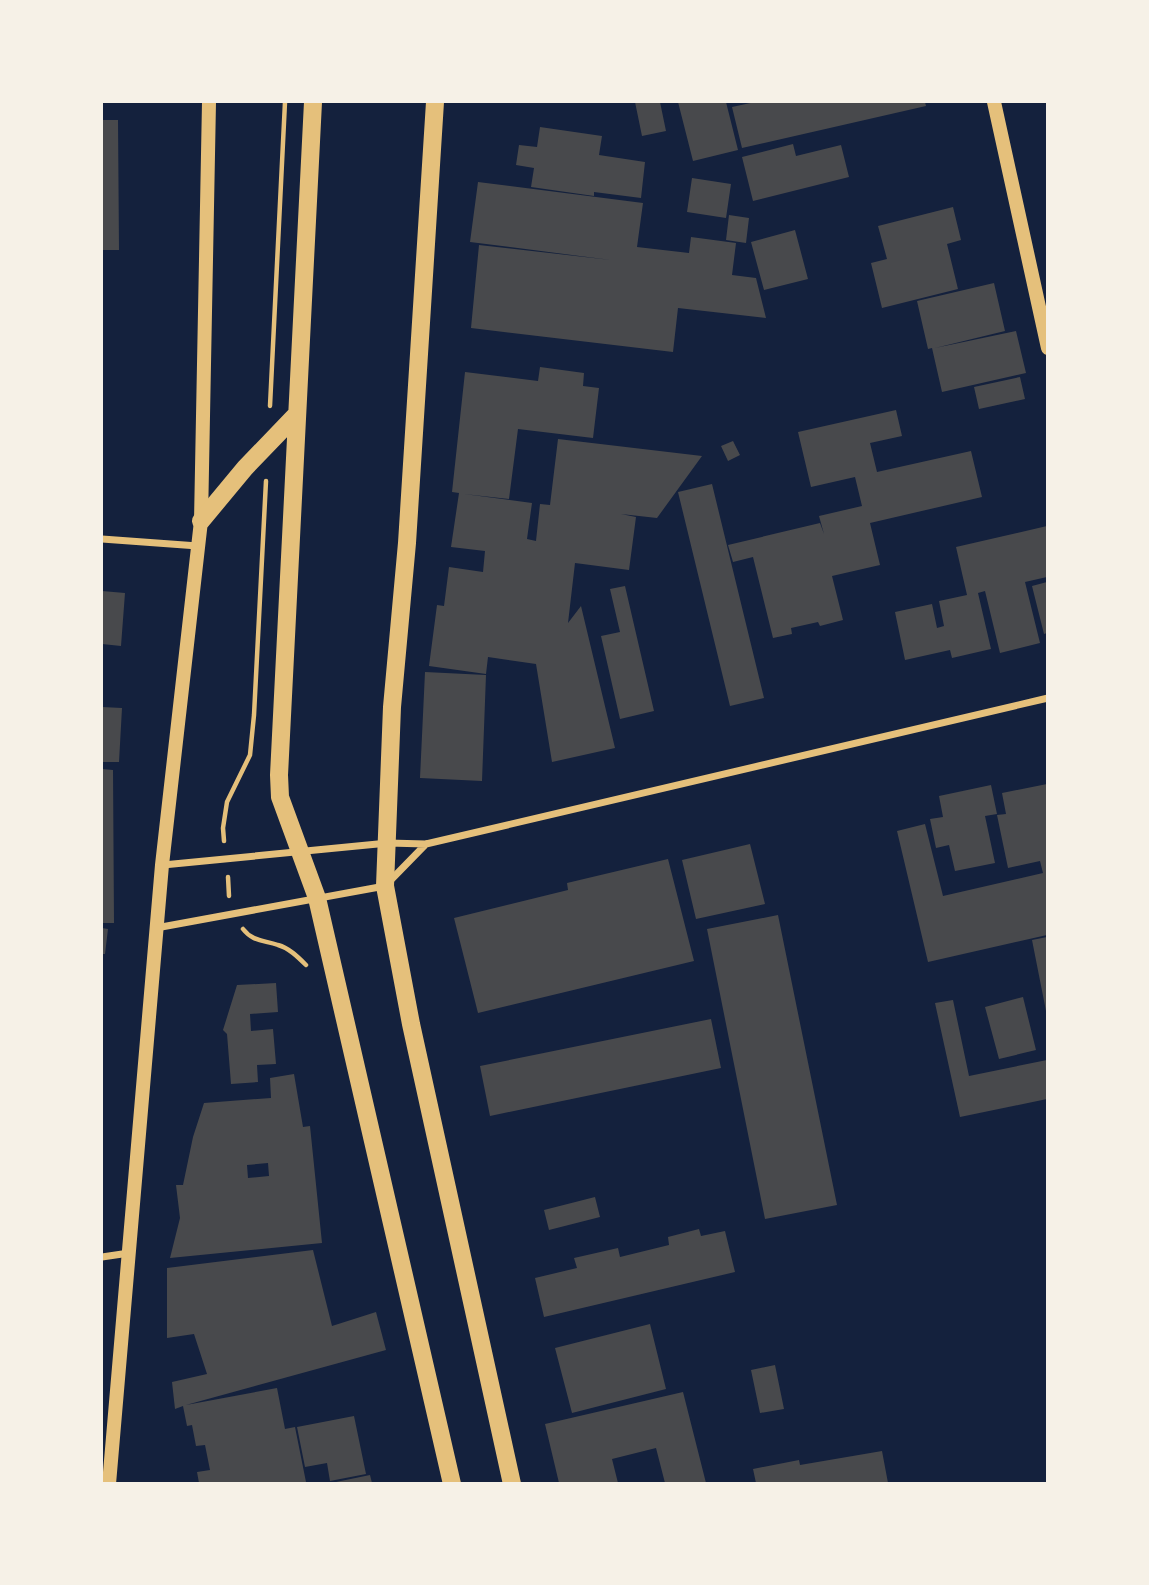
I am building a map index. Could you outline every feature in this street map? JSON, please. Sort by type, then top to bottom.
[{"type":"main road","points":[[108,1483],[162,865],[201,521],[209,102]]},
{"type":"main road","points":[[313,102],[295,416],[280,797],[317,898],[452,1483]]},
{"type":"main road","points":[[435,102],[412,475],[392,708],[384,886],[411,1024],[512,1483]]},
{"type":"main road","points":[[994,102],[1048,348]]},
{"type":"main road","points":[[201,521],[245,468],[295,416]]},
{"type":"street","points":[[102,539],[198,546]]},
{"type":"street","points":[[162,865],[388,843],[426,844],[1048,698]]},
{"type":"street","points":[[156,928],[384,886],[426,844]]},
{"type":"street","points":[[102,1257],[129,1253]]},
{"type":"building","points":[[635,102],[660,102],[666,131],[642,136]]},
{"type":"building","points":[[678,102],[726,102],[738,150],[693,161]]},
{"type":"building","points":[[755,102],[925,102],[926,106],[742,148],[732,107]]},
{"type":"building","points":[[102,120],[118,120],[119,250],[102,250]]},
{"type":"building","points":[[540,127],[602,136],[599,155],[645,162],[641,198],[594,192],[594,196],[531,187],[534,168],[516,165],[519,145],[537,147]]},
{"type":"building","points":[[793,144],[796,156],[841,145],[849,177],[753,201],[742,157]]},
{"type":"building","points":[[692,178],[731,184],[726,218],[687,212]]},
{"type":"building","points":[[478,182],[643,203],[637,247],[689,253],[691,237],[736,243],[732,275],[756,278],[766,318],[678,308],[673,352],[471,328],[479,245],[611,260],[470,242]]},
{"type":"building","points":[[953,207],[961,240],[947,244],[958,289],[882,308],[871,263],[887,259],[878,226]]},
{"type":"building","points":[[729,215],[749,218],[746,243],[726,240]]},
{"type":"building","points":[[795,230],[808,279],[764,290],[751,242]]},
{"type":"building","points":[[994,283],[1005,331],[935,348],[1016,331],[1026,373],[942,392],[932,348],[928,349],[917,301]]},
{"type":"building","points":[[540,367],[584,373],[583,386],[599,388],[593,438],[518,429],[509,499],[464,494],[532,503],[527,539],[536,541],[540,504],[550,505],[558,439],[702,456],[657,518],[621,514],[636,517],[629,570],[575,563],[568,623],[581,606],[615,748],[552,762],[536,664],[488,657],[486,674],[429,666],[437,605],[444,606],[449,567],[483,572],[485,551],[451,547],[459,493],[452,492],[465,372],[538,381]]},
{"type":"building","points":[[1020,377],[1025,399],[979,409],[974,387]]},
{"type":"building","points":[[896,410],[902,436],[870,443],[877,472],[971,451],[982,497],[870,523],[880,565],[832,576],[843,620],[820,626],[818,622],[791,628],[792,634],[773,638],[753,557],[733,562],[728,545],[820,523],[824,534],[819,516],[862,506],[855,477],[811,487],[798,432]]},
{"type":"building","points":[[733,441],[740,455],[728,461],[721,446]]},
{"type":"building","points":[[712,484],[764,698],[730,706],[678,492]]},
{"type":"building","points":[[1047,526],[1047,577],[1025,582],[1040,643],[1000,653],[985,591],[978,593],[991,649],[952,658],[950,650],[905,660],[895,612],[932,604],[937,628],[944,626],[939,601],[967,595],[956,547]]},
{"type":"building","points":[[1047,582],[1047,633],[1044,634],[1032,586]]},
{"type":"building","points":[[625,586],[654,711],[620,719],[601,636],[620,632],[610,589]]},
{"type":"building","points":[[102,591],[125,593],[121,646],[102,644]]},
{"type":"building","points":[[425,672],[486,675],[482,781],[420,778]]},
{"type":"building","points":[[102,707],[122,708],[119,762],[102,762]]},
{"type":"building","points":[[102,769],[113,770],[114,923],[102,923]]},
{"type":"building","points":[[1047,784],[1047,935],[928,962],[897,831],[925,824],[943,896],[1043,873],[1040,861],[1008,868],[997,815],[1006,814],[1002,793]]},
{"type":"building","points":[[991,785],[997,814],[985,816],[995,863],[955,871],[949,845],[936,848],[930,819],[943,817],[939,796]]},
{"type":"building","points":[[750,844],[765,904],[696,919],[682,860]]},
{"type":"building","points":[[668,859],[694,961],[478,1013],[454,918],[568,890],[567,883]]},
{"type":"building","points":[[778,915],[837,1205],[765,1219],[707,929]]},
{"type":"building","points":[[102,928],[108,929],[105,954],[102,954]]},
{"type":"building","points":[[1047,937],[1047,1011],[1046,1011],[1032,940]]},
{"type":"building","points":[[276,983],[278,1012],[250,1014],[251,1031],[273,1029],[276,1064],[257,1065],[258,1082],[231,1084],[227,1034],[223,1030],[237,985]]},
{"type":"building","points":[[1023,997],[1036,1050],[999,1059],[985,1007]]},
{"type":"building","points":[[953,1000],[969,1076],[1047,1060],[1047,1099],[960,1117],[935,1003]]},
{"type":"building","points":[[711,1019],[721,1068],[490,1116],[480,1066]]},
{"type":"building","points":[[294,1074],[303,1127],[310,1126],[322,1243],[170,1258],[180,1218],[176,1185],[183,1185],[193,1137],[204,1103],[271,1098],[270,1078]],"holes":[[[268,1163],[269,1176],[248,1178],[247,1165]]]},
{"type":"building","points":[[595,1197],[600,1217],[549,1230],[544,1210]]},
{"type":"building","points":[[699,1229],[701,1236],[725,1231],[735,1272],[544,1317],[535,1278],[577,1268],[574,1258],[618,1248],[620,1257],[669,1245],[668,1237]]},
{"type":"building","points":[[313,1250],[332,1326],[376,1312],[386,1350],[186,1405],[277,1388],[285,1429],[295,1427],[306,1482],[199,1483],[197,1472],[210,1470],[205,1445],[196,1446],[192,1425],[187,1426],[183,1406],[175,1409],[172,1382],[207,1374],[194,1334],[167,1338],[167,1268]]},
{"type":"building","points":[[650,1324],[666,1389],[572,1413],[555,1348]]},
{"type":"building","points":[[775,1365],[784,1409],[760,1413],[751,1370]]},
{"type":"building","points":[[683,1392],[706,1483],[665,1483],[656,1448],[612,1459],[618,1483],[559,1483],[545,1424]]},
{"type":"building","points":[[354,1416],[366,1474],[330,1481],[327,1463],[305,1467],[297,1427]]},
{"type":"building","points":[[882,1451],[888,1483],[756,1483],[753,1469],[799,1460],[800,1465]]},
{"type":"building","points":[[370,1475],[372,1483],[336,1483],[336,1482]]}]
